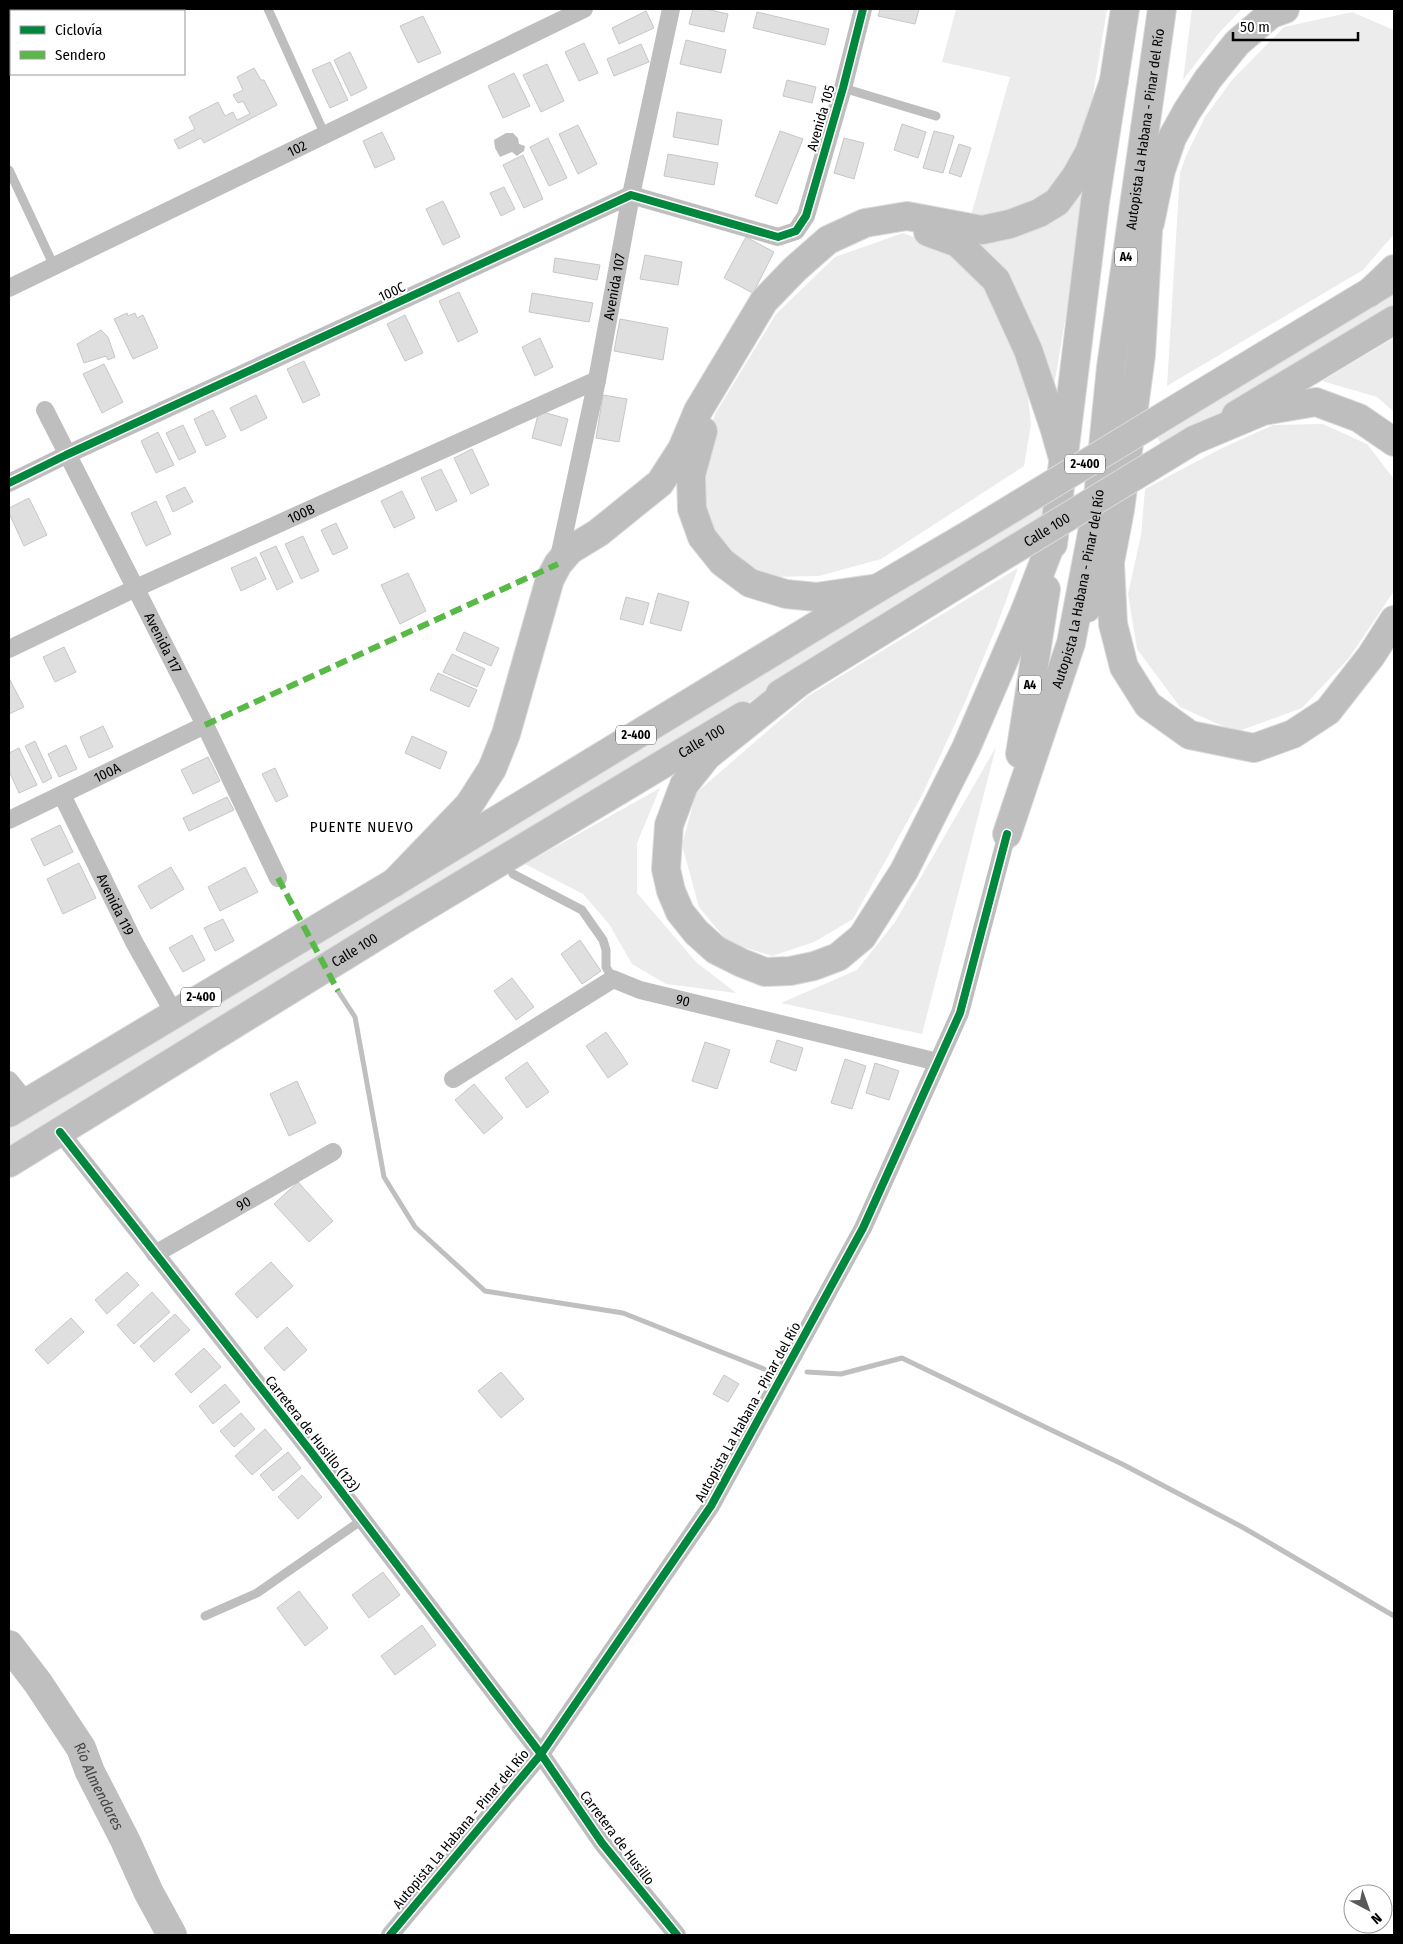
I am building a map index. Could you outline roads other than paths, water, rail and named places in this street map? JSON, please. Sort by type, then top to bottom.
[{"type":"highway","name":"Autopista La Habana - Pinar del Río","points":[[1007,834],[1054,536],[1095,202],[1125,9]]},
{"type":"highway","name":"Autopista La Habana - Pinar del Río","points":[[1007,834],[1071,643],[1097,507],[1111,367],[1162,9]]},
{"type":"highway","points":[[1148,232],[1161,170],[1172,138],[1187,111],[1208,79],[1237,43],[1271,14],[1285,9]]},
{"type":"highway","points":[[395,882],[469,805],[492,769],[506,734],[550,579],[558,564],[570,550],[598,533],[660,483],[682,449],[698,411],[764,301],[795,269],[828,240],[865,223],[906,216],[982,230],[1010,224],[1039,213],[1057,202],[1076,176],[1089,153],[1114,81]]},
{"type":"highway","name":"A4","points":[[1071,643],[1110,562],[1120,510],[1141,355],[1148,232],[1148,102]]},
{"type":"highway","points":[[878,588],[816,597],[786,594],[750,583],[722,562],[702,537],[692,509],[691,474],[707,414],[768,311],[802,278],[839,247],[884,228],[922,230],[958,243],[996,280],[1028,350],[1064,462]]},
{"type":"highway","points":[[1369,293],[1394,270]]},
{"type":"highway","name":"2-400","points":[[18,1108],[1394,278]]},
{"type":"highway","name":"Calle 100","points":[[9,1163],[403,920],[801,681],[987,566],[1394,320]]},
{"type":"highway","points":[[1194,440],[1263,412],[1316,402],[1359,418],[1394,442]]},
{"type":"highway","points":[[1097,507],[1110,562],[1113,624],[1124,667],[1148,705],[1190,736],[1254,748],[1293,734],[1328,711],[1371,656],[1394,620]]},
{"type":"highway","points":[[801,681],[707,756],[684,786],[669,825],[666,869],[671,892],[680,912],[696,932],[716,950],[765,972],[790,971],[814,966],[838,957],[862,937],[904,871],[966,748],[1025,611],[1054,536]]},
{"type":"street","name":"102","points":[[9,288],[325,135],[562,13],[584,9]]},
{"type":"street","name":"Avenida 107","points":[[558,564],[597,380],[631,195],[671,9]]},
{"type":"street","name":"Avenida 105","points":[[631,195],[778,237],[796,231],[806,216],[864,9]]},
{"type":"street","name":"100C","points":[[9,483],[66,454],[631,195]]},
{"type":"street","name":"100B","points":[[9,650],[136,588],[597,380]]},
{"type":"street","name":"Avenida 117","points":[[45,410],[205,725],[278,878]]},
{"type":"street","name":"100A","points":[[9,820],[205,725]]},
{"type":"street","name":"Avenida 119","points":[[62,794],[134,942],[174,1013]]},
{"type":"street","name":"Autopista La Habana - Pinar del Río","points":[[390,1935],[541,1754],[711,1506],[863,1228],[960,1013],[1007,834]]},
{"type":"street","name":"90","points":[[613,980],[640,990],[938,1062]]},
{"type":"street","points":[[454,1079],[613,980]]},
{"type":"street","points":[[9,1080],[18,1108]]},
{"type":"street","name":"Carretera de Husillo (123)","points":[[60,1132],[362,1520],[541,1754]]},
{"type":"street","name":"90","points":[[155,1254],[333,1152]]},
{"type":"street","name":"Carretera de Husillo","points":[[541,1754],[602,1843],[677,1935]]},
{"type":"lane","points":[[268,9],[325,135]]},
{"type":"lane","points":[[843,88],[936,116]]},
{"type":"lane","points":[[9,170],[54,266]]},
{"type":"lane","points":[[513,874],[582,910],[603,940],[606,950],[606,967],[613,980]]},
{"type":"lane","points":[[205,1616],[257,1593],[362,1520]]},
{"type":"waterway","points":[[338,991],[355,1017],[384,1177],[415,1227],[485,1291],[623,1313],[764,1369]]},
{"type":"waterway","points":[[807,1372],[841,1374],[902,1358],[1122,1464],[1244,1528],[1394,1616]]},
{"type":"waterway","name":"Río Almendares","points":[[9,1645],[38,1683],[81,1748],[90,1772],[125,1840],[149,1893],[172,1935]]},
{"type":"district","name":"PUENTE NUEVO","points":[[362,827]]}]
